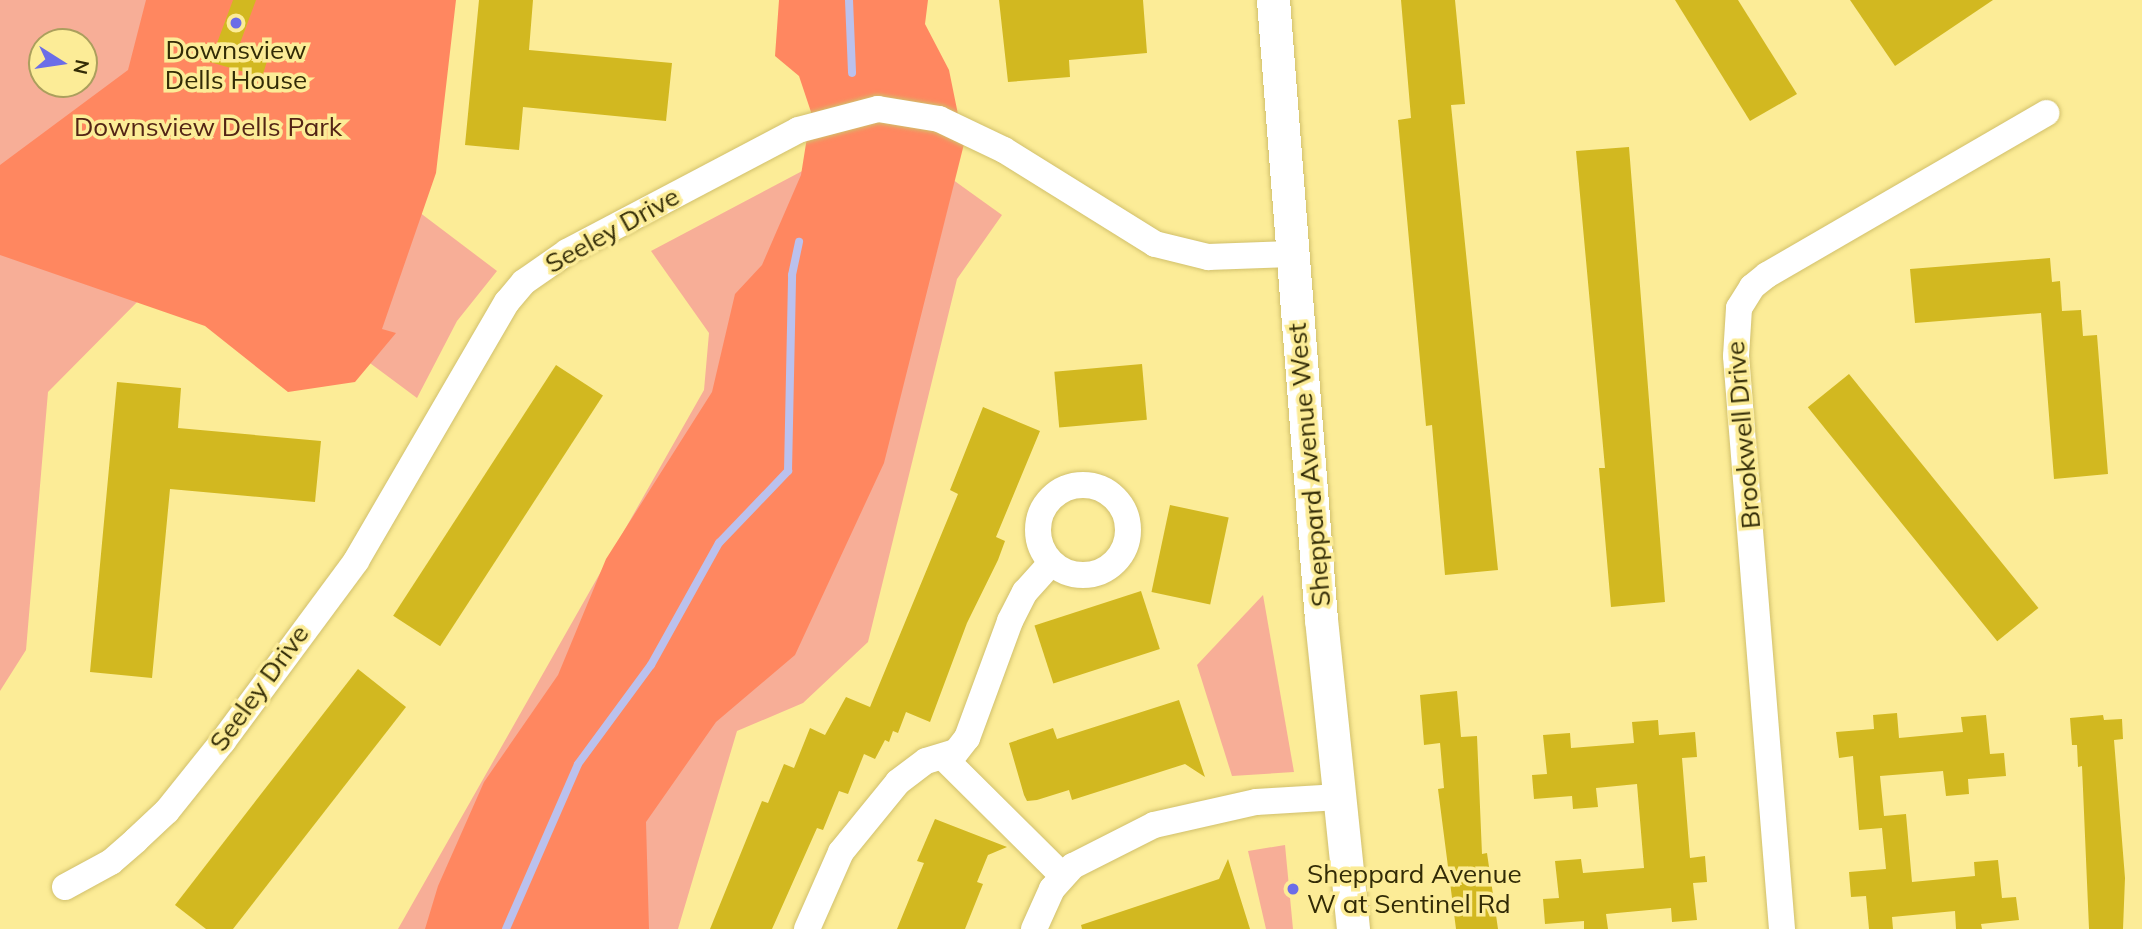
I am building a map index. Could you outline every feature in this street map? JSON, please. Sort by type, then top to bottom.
[{"type":"main road","name":"Sheppard Avenue West","points":[[1273,0],[1292,254],[1353,929]]},
{"type":"street","name":"Seeley Drive","points":[[65,887],[111,862],[136,840],[167,811],[223,741],[356,561],[507,302],[524,282],[567,252],[798,130],[878,109],[939,119],[1004,150],[1155,244],[1208,257],[1292,254]]},
{"type":"street","name":"Brookwell Drive","points":[[1782,929],[1736,356],[1739,308],[1752,288],[1773,271],[2047,113]]},
{"type":"street","points":[[807,929],[841,852],[898,782],[926,761],[956,752],[967,738],[1010,621],[1025,592],[1050,564]]},
{"type":"street","points":[[943,757],[1063,876]]},
{"type":"street","points":[[1034,929],[1063,876],[1087,858],[1154,825],[1256,802],[1339,797]]},
{"type":"green space","name":"Downsview Dells Park","points":[[0,0],[408,0],[345,156],[497,271],[457,321],[417,398],[223,254],[148,291],[48,392],[26,650],[0,691]]},
{"type":"green space","name":"Downsview Dells Park","points":[[146,0],[456,0],[436,173],[382,329],[396,333],[355,382],[288,392],[205,326],[0,255],[0,165],[90,98],[98,98],[98,92],[128,70]]},
{"type":"green space","points":[[779,0],[928,0],[925,24],[949,70],[964,144],[884,463],[795,655],[716,722],[646,822],[649,929],[425,929],[438,886],[484,782],[558,675],[606,559],[712,392],[735,294],[762,265],[801,175],[811,112],[799,76],[775,56]]},
{"type":"green space","points":[[842,150],[924,159],[1002,215],[957,279],[868,642],[803,703],[737,731],[678,929],[398,929],[704,390],[709,333],[651,251]]},
{"type":"green space","points":[[1263,595],[1294,772],[1232,776],[1197,665]]},
{"type":"green space","points":[[1285,845],[1293,929],[1266,929],[1248,851]]},
{"type":"building","name":"Downsview Dells House","points":[[233,0],[256,0],[239,46],[269,55],[262,77],[210,62]]},
{"type":"building","points":[[479,0],[533,0],[529,50],[672,63],[666,121],[523,107],[519,150],[465,145]]},
{"type":"building","points":[[999,0],[1143,0],[1147,53],[1069,60],[1070,77],[1008,82]]},
{"type":"building","points":[[1401,0],[1455,0],[1465,104],[1451,105],[1498,570],[1445,575],[1432,425],[1426,426],[1398,120],[1411,118]]},
{"type":"building","points":[[1675,0],[1738,0],[1797,94],[1750,121]]},
{"type":"building","points":[[1850,0],[1993,0],[1895,66]]},
{"type":"building","points":[[1629,147],[1665,602],[1611,607],[1599,468],[1605,468],[1576,151]]},
{"type":"building","points":[[2050,258],[2052,282],[2060,281],[2062,311],[2081,310],[2083,336],[2097,335],[2108,474],[2054,479],[2041,313],[1915,323],[1910,269]]},
{"type":"building","points":[[1142,364],[1147,420],[1059,427],[1054,372]]},
{"type":"building","points":[[556,365],[603,395],[440,646],[393,616]]},
{"type":"building","points":[[1849,374],[2038,608],[1997,641],[1808,407]]},
{"type":"building","points":[[117,382],[181,388],[178,428],[321,441],[315,502],[170,489],[152,678],[90,672]]},
{"type":"building","points":[[983,407],[1040,431],[996,537],[1005,541],[998,560],[967,623],[930,722],[906,712],[898,733],[893,731],[889,742],[885,740],[875,759],[864,754],[848,794],[839,791],[823,830],[817,828],[772,929],[710,929],[762,801],[768,803],[784,764],[794,768],[810,728],[825,735],[846,697],[870,707],[958,494],[950,490]]},
{"type":"building","points":[[1170,505],[1229,517],[1210,605],[1151,592]]},
{"type":"building","points":[[1141,591],[1160,649],[1053,684],[1034,626]]},
{"type":"building","points":[[358,669],[406,707],[233,929],[206,929],[175,905]]},
{"type":"building","points":[[1457,691],[1461,737],[1477,736],[1482,854],[1487,853],[1498,929],[1456,929],[1438,789],[1444,788],[1440,743],[1424,745],[1420,695]]},
{"type":"building","points":[[1179,700],[1205,777],[1185,764],[1072,800],[1069,790],[1027,801],[1009,743],[1053,728],[1057,739]]},
{"type":"building","points":[[1897,713],[1899,738],[1963,732],[1961,717],[1986,715],[1990,754],[2004,753],[2006,776],[1968,779],[1969,794],[1946,796],[1943,771],[1880,776],[1884,816],[1906,814],[1912,882],[1975,876],[1974,862],[1998,860],[2002,898],[2016,897],[2019,920],[1981,924],[1982,929],[1956,929],[1955,911],[1892,917],[1893,929],[1869,929],[1866,896],[1851,897],[1849,872],[1886,869],[1882,828],[1859,830],[1853,756],[1839,758],[1836,732],[1874,729],[1873,715]]},
{"type":"building","points":[[2103,715],[2104,720],[2122,719],[2123,739],[2114,740],[2125,878],[2123,929],[2089,929],[2082,766],[2078,767],[2077,745],[2072,745],[2070,718]]},
{"type":"building","points":[[1658,720],[1659,735],[1695,732],[1697,757],[1682,758],[1690,858],[1705,856],[1707,882],[1693,883],[1697,920],[1672,922],[1671,908],[1606,914],[1608,929],[1584,929],[1584,921],[1545,924],[1543,899],[1559,898],[1555,861],[1581,859],[1583,873],[1644,868],[1637,784],[1596,788],[1598,807],[1573,809],[1572,796],[1534,799],[1532,775],[1547,774],[1543,735],[1570,733],[1571,748],[1634,743],[1632,722]]},
{"type":"building","points":[[935,819],[1007,847],[988,855],[977,882],[983,884],[965,929],[897,929],[924,863],[917,861]]},
{"type":"building","points":[[1228,859],[1250,929],[1082,929],[1081,925],[1219,879]]},
{"type":"waterway","points":[[849,0],[852,73]]},
{"type":"waterway","points":[[506,929],[578,764],[651,665],[719,543],[788,471],[792,275],[799,242]]},
{"type":"place","name":"Downsview Dells House","points":[[236,23]]},
{"type":"place","name":"Sheppard Avenue W at Sentinel Rd","points":[[1293,889]]}]
